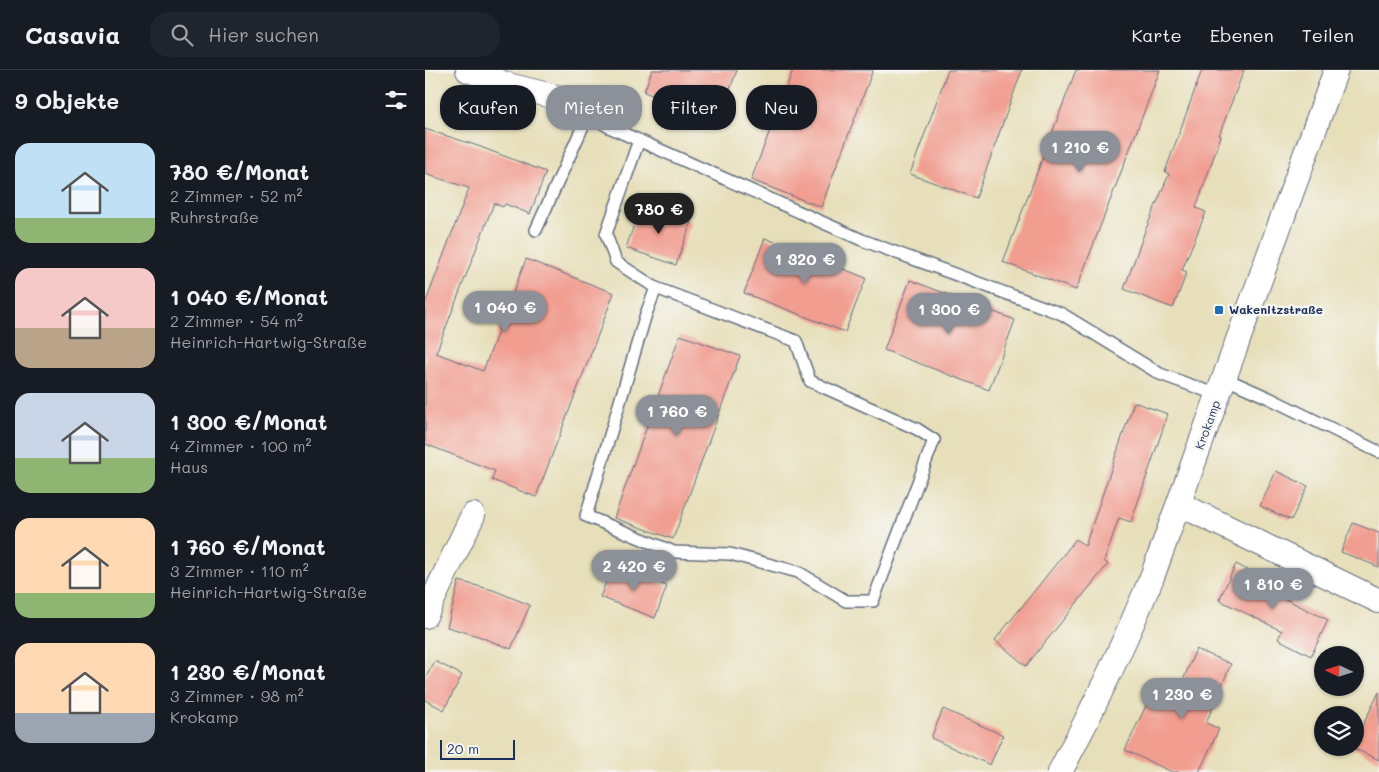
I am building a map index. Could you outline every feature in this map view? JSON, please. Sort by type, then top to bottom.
[{"type":"street","points":[[468,70],[508,85],[546,94]]},
{"type":"street","name":"Krokamp","points":[[1060,772],[1093,710],[1124,645],[1179,504],[1336,70]]},
{"type":"street","points":[[1179,504],[1379,602]]},
{"type":"street","points":[[425,616],[473,515]]},
{"type":"lane","points":[[536,230],[581,130]]},
{"type":"lane","points":[[616,130],[862,240],[1062,314],[1160,374],[1269,398],[1379,452]]},
{"type":"lane","points":[[639,140],[606,234],[616,262],[656,288],[796,341],[810,381],[917,429],[934,440],[873,601],[846,601],[798,572],[730,554],[674,552],[586,516],[656,288]]},
{"type":"building","points":[[652,70],[737,70],[732,85],[652,85],[652,95],[644,92]]},
{"type":"building","points":[[793,70],[873,70],[821,207],[751,180],[770,130],[817,130],[817,85],[787,85]]},
{"type":"building","points":[[948,70],[1022,70],[976,198],[910,174]]},
{"type":"building","points":[[1076,70],[1160,70],[1076,290],[1003,262]]},
{"type":"building","points":[[1202,70],[1244,70],[1219,135],[1221,136],[1196,208],[1206,212],[1182,270],[1187,272],[1173,308],[1124,289],[1145,231],[1169,174],[1165,172]]},
{"type":"building","points":[[425,129],[478,146],[546,172],[530,214],[505,204],[503,207],[494,203],[436,353],[483,371],[526,259],[614,293],[536,497],[492,480],[495,471],[425,444],[425,304],[469,188],[425,174]]},
{"type":"building","points":[[641,205],[691,222],[676,265],[626,248]]},
{"type":"building","points":[[765,238],[866,278],[845,332],[744,293]]},
{"type":"building","points":[[910,280],[1015,320],[989,390],[884,350]]},
{"type":"building","points":[[680,335],[740,356],[673,539],[614,518]]},
{"type":"building","points":[[1134,402],[1168,414],[1131,522],[1119,518],[1104,561],[1108,564],[1026,666],[995,640],[1076,539],[1085,546]]},
{"type":"building","points":[[1276,471],[1308,486],[1291,520],[1260,506]]},
{"type":"building","points":[[1353,523],[1379,533],[1379,567],[1341,552]]},
{"type":"building","points":[[1236,564],[1271,582],[1267,590],[1328,620],[1316,646],[1314,646],[1311,656],[1278,639],[1282,631],[1219,600]]},
{"type":"building","points":[[613,565],[667,586],[655,618],[600,597]]},
{"type":"building","points":[[459,581],[493,590],[530,605],[511,649],[478,636],[447,627]]},
{"type":"building","points":[[1196,649],[1231,664],[1206,723],[1219,729],[1199,772],[1172,772],[1125,750],[1150,697],[1172,707]]},
{"type":"building","points":[[435,661],[462,675],[444,710],[425,700],[425,679]]},
{"type":"building","points":[[1379,692],[1379,760],[1364,753],[1364,723]]},
{"type":"building","points":[[943,709],[1003,735],[990,765],[931,738]]},
{"type":"place","name":"Wakenitzstraße","points":[[1219,310]]}]
